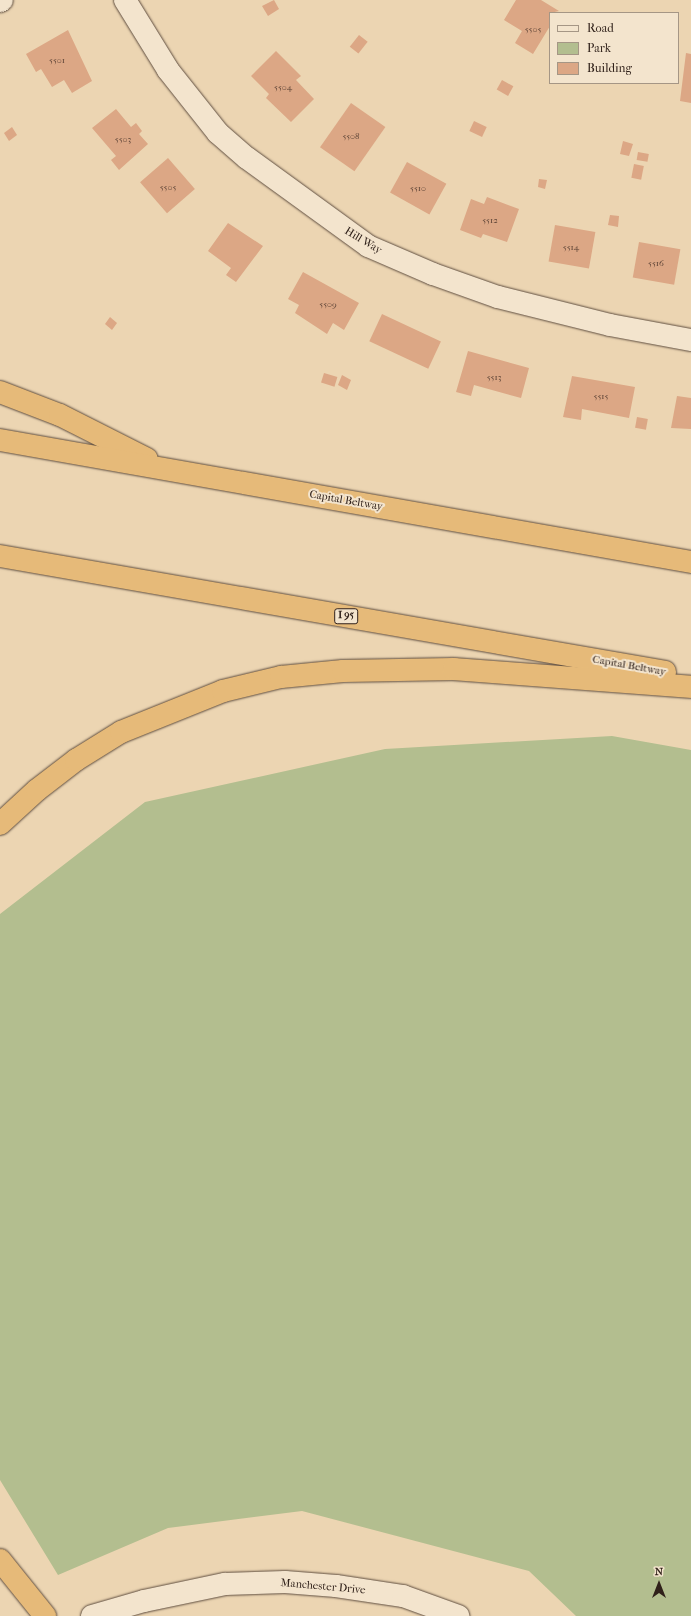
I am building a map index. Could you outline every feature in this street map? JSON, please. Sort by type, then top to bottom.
[{"type":"highway","points":[[0,392],[60,415],[168,469]]},
{"type":"highway","name":"Capital Beltway","points":[[0,440],[691,562]]},
{"type":"highway","name":"Capital Beltway","points":[[0,556],[691,676]]},
{"type":"highway","points":[[0,824],[37,790],[76,760],[120,732],[223,691],[281,677],[343,671],[454,669],[691,687]]},
{"type":"highway","points":[[0,1560],[45,1616]]},
{"type":"street","name":"Hill Way","points":[[125,0],[168,70],[218,133],[247,158],[368,246],[433,274],[498,297],[610,325],[691,340]]},
{"type":"street","name":"Manchester Drive","points":[[92,1616],[144,1601],[225,1584],[285,1582],[336,1586],[403,1596],[458,1616]]},
{"type":"green space","points":[[612,736],[691,750],[691,1616],[576,1616],[529,1571],[302,1511],[168,1528],[58,1575],[0,1480],[0,914],[145,802],[385,749]]},
{"type":"building","points":[[274,0],[279,9],[268,16],[262,6]]},
{"type":"building","points":[[516,0],[541,0],[559,11],[549,12],[549,28],[533,54],[515,43],[522,31],[504,20]]},
{"type":"building","points":[[68,30],[92,81],[72,93],[64,80],[52,87],[41,69],[36,72],[26,54]]},
{"type":"building","points":[[359,35],[368,42],[358,54],[350,47]]},
{"type":"building","points":[[276,51],[301,76],[296,80],[314,99],[291,122],[266,98],[269,94],[251,76]]},
{"type":"building","points":[[686,53],[691,54],[691,103],[680,101]]},
{"type":"building","points":[[502,80],[513,86],[508,96],[497,90]]},
{"type":"building","points":[[351,103],[385,127],[354,171],[320,147]]},
{"type":"building","points":[[116,109],[131,127],[136,123],[142,131],[139,134],[148,144],[119,170],[111,160],[116,156],[92,128]]},
{"type":"building","points":[[474,121],[487,127],[482,137],[469,131]]},
{"type":"building","points":[[12,127],[17,135],[9,141],[4,133]]},
{"type":"building","points":[[623,141],[633,144],[629,156],[620,154]]},
{"type":"building","points":[[638,152],[649,154],[647,162],[637,160]]},
{"type":"building","points":[[168,158],[195,189],[167,213],[140,182]]},
{"type":"building","points":[[407,162],[446,184],[429,214],[390,193]]},
{"type":"building","points":[[634,164],[644,166],[641,180],[631,178]]},
{"type":"building","points":[[539,179],[547,180],[545,189],[538,187]]},
{"type":"building","points":[[487,197],[519,209],[507,242],[483,234],[481,238],[460,230],[471,199],[484,204]]},
{"type":"building","points":[[610,215],[619,216],[618,227],[608,225]]},
{"type":"building","points":[[228,223],[263,246],[236,282],[226,275],[231,268],[208,251]]},
{"type":"building","points":[[555,225],[595,232],[589,269],[549,261]]},
{"type":"building","points":[[639,242],[680,249],[674,285],[633,277]]},
{"type":"building","points":[[303,272],[359,303],[344,330],[333,323],[327,334],[295,313],[299,305],[288,299]]},
{"type":"building","points":[[382,314],[441,341],[428,369],[369,341]]},
{"type":"building","points":[[110,317],[117,323],[112,330],[105,324]]},
{"type":"building","points":[[468,351],[529,368],[521,398],[474,385],[471,396],[456,392]]},
{"type":"building","points":[[324,373],[337,377],[334,387],[321,383]]},
{"type":"building","points":[[342,375],[351,380],[347,390],[338,385]]},
{"type":"building","points":[[572,376],[635,387],[629,418],[582,409],[581,420],[563,417]]},
{"type":"building","points":[[677,396],[691,398],[691,429],[671,428]]},
{"type":"building","points":[[637,417],[648,419],[646,430],[635,428]]}]
